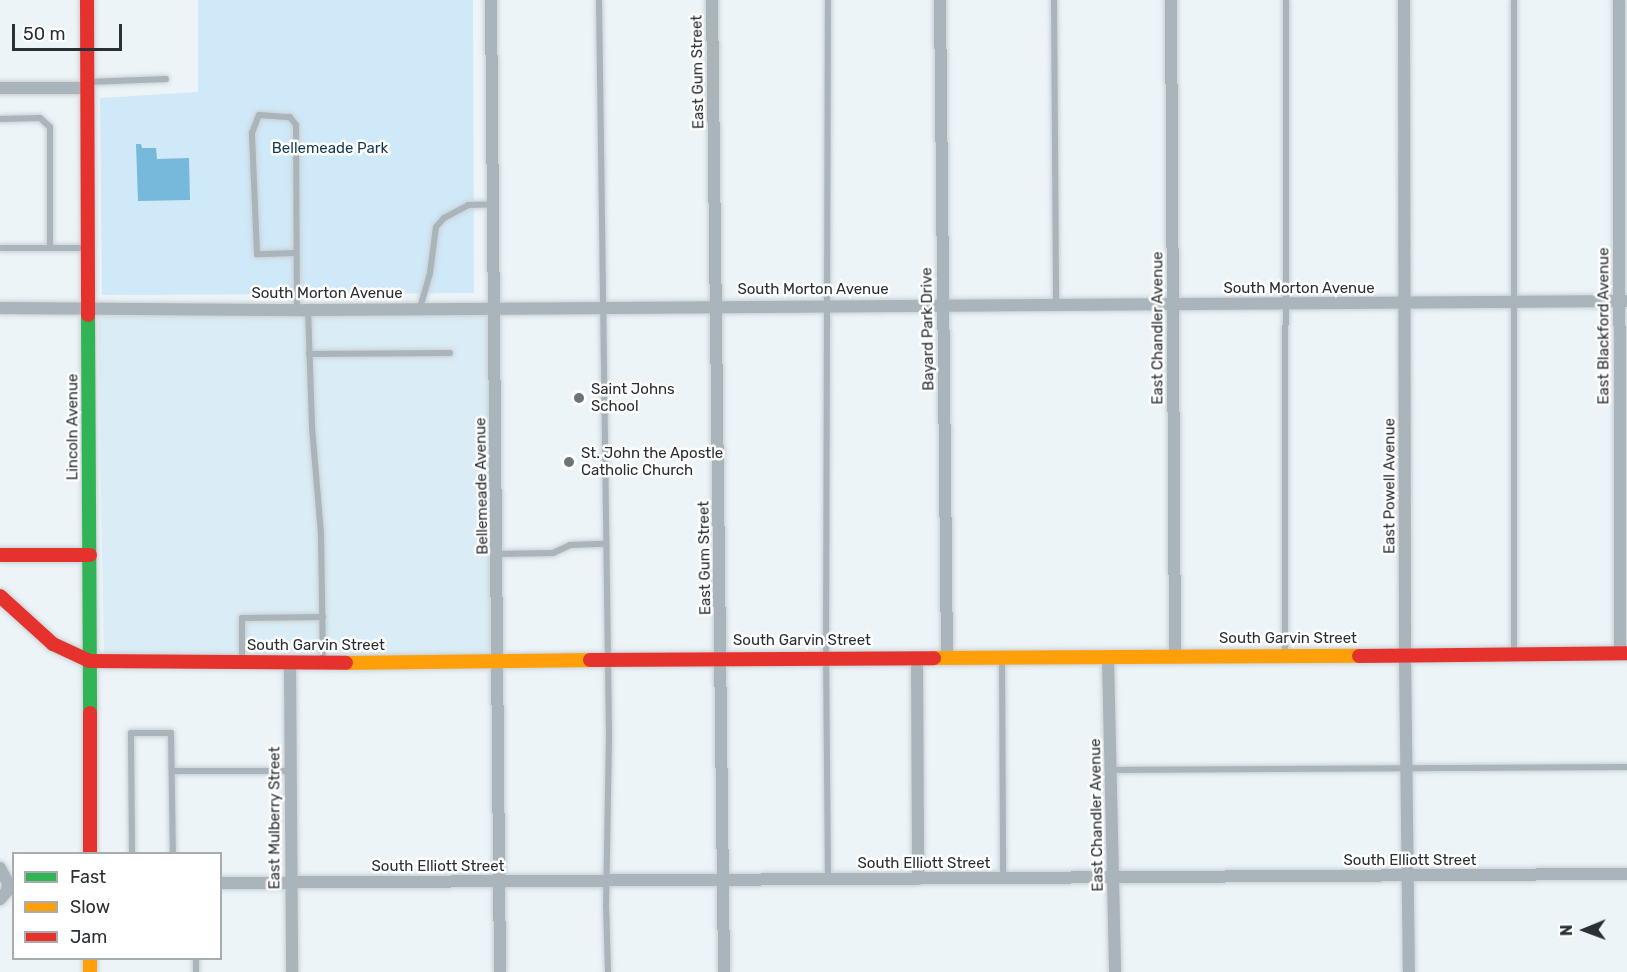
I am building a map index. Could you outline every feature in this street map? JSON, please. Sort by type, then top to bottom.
[{"type":"street","name":"Lincoln Avenue","points":[[87,0],[90,852]]},
{"type":"street","name":"Bellemeade Avenue","points":[[491,0],[500,972]]},
{"type":"street","name":"East Gum Street","points":[[712,0],[724,972]]},
{"type":"street","name":"Bayard Park Drive","points":[[940,0],[947,657]]},
{"type":"street","name":"East Chandler Avenue","points":[[1171,0],[1175,656]]},
{"type":"street","name":"East Powell Avenue","points":[[1404,0],[1405,656],[1409,972]]},
{"type":"street","name":"East Blackford Avenue","points":[[1619,0],[1624,301],[1623,653]]},
{"type":"street","points":[[0,88],[88,85]]},
{"type":"street","name":"South Morton Avenue","points":[[0,308],[603,308],[1624,301]]},
{"type":"street","points":[[0,555],[90,555]]},
{"type":"street","name":"South Garvin Street","points":[[0,596],[53,644],[89,661],[324,663],[721,658],[1108,658],[1623,653]]},
{"type":"street","points":[[917,658],[918,879]]},
{"type":"street","name":"East Chandler Avenue","points":[[1108,658],[1115,972]]},
{"type":"street","name":"East Mulberry Street","points":[[290,663],[292,972]]},
{"type":"street","points":[[0,868],[11,883],[0,899]]},
{"type":"street","name":"South Elliott Street","points":[[222,883],[1627,874]]},
{"type":"lane","points":[[599,0],[608,972]]},
{"type":"lane","points":[[828,0],[826,658],[828,879]]},
{"type":"lane","points":[[1054,0],[1056,304]]},
{"type":"lane","points":[[1285,656],[1286,0]]},
{"type":"lane","points":[[1514,0],[1514,654]]},
{"type":"lane","points":[[88,85],[166,79]]},
{"type":"lane","points":[[295,253],[257,255],[252,134],[259,115],[290,117],[296,125],[295,253],[309,354],[312,427],[321,535],[324,663]]},
{"type":"lane","points":[[0,119],[40,118],[50,127],[50,248]]},
{"type":"lane","points":[[420,308],[430,273],[436,227],[444,218],[468,205],[493,204]]},
{"type":"lane","points":[[0,248],[89,248]]},
{"type":"lane","points":[[309,354],[450,353]]},
{"type":"lane","points":[[497,554],[553,553],[570,545],[605,544]]},
{"type":"lane","points":[[242,663],[242,618],[323,617]]},
{"type":"lane","points":[[1002,658],[1004,878]]},
{"type":"lane","points":[[132,852],[131,733],[171,733],[173,852]]},
{"type":"lane","points":[[1111,770],[1627,766]]},
{"type":"lane","points":[[172,771],[290,771]]},
{"type":"shaded area","points":[[489,310],[495,656],[104,663],[98,317]]},
{"type":"green space","name":"Bellemeade Park","points":[[198,0],[473,0],[474,293],[102,295],[100,98],[198,92]]},
{"type":"water","points":[[136,144],[141,144],[142,148],[156,148],[157,159],[189,158],[190,200],[138,201]]},
{"type":"traffic: fast","points":[[88,315],[90,713]]},
{"type":"traffic: slow","points":[[934,658],[1359,656]]},
{"type":"traffic: slow","points":[[346,663],[590,660]]},
{"type":"traffic: slow","points":[[90,960],[90,972]]},
{"type":"traffic: jam","points":[[87,0],[88,315]]},
{"type":"traffic: jam","points":[[0,555],[90,555]]},
{"type":"traffic: jam","points":[[0,596],[53,644],[89,661],[346,663]]},
{"type":"traffic: jam","points":[[1359,656],[1627,653]]},
{"type":"traffic: jam","points":[[590,660],[934,658]]},
{"type":"traffic: jam","points":[[90,713],[90,852]]},
{"type":"place","name":"Saint Johns School","points":[[579,398]]},
{"type":"place","name":"St. John the Apostle Catholic Church","points":[[569,462]]}]
